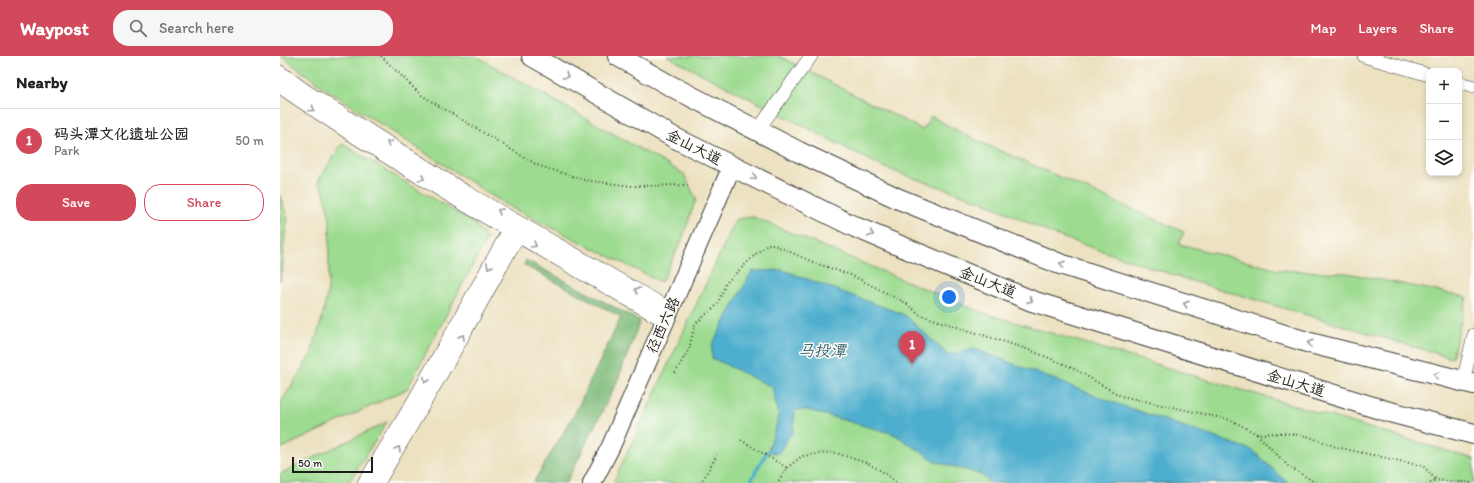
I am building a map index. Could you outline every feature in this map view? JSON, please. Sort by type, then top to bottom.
[{"type":"main road","name":"金山大道","points":[[532,56],[673,137],[855,227],[1032,301],[1386,411],[1474,434]]},
{"type":"main road","points":[[618,56],[669,85],[757,131],[899,199],[1060,264],[1310,343],[1469,383]]},
{"type":"street","points":[[757,131],[811,56]]},
{"type":"street","points":[[1364,56],[1426,74]]},
{"type":"street","points":[[280,72],[306,91],[460,188],[516,228]]},
{"type":"street","points":[[1462,84],[1474,87]]},
{"type":"street","points":[[280,87],[323,117],[388,158],[516,228],[668,315]]},
{"type":"street","name":"径西六路","points":[[592,483],[611,446],[732,166]]},
{"type":"street","points":[[364,483],[516,228]]},
{"type":"street","points":[[378,483],[516,228]]},
{"type":"street","points":[[1469,383],[1474,335]]},
{"type":"path","points":[[381,56],[420,95],[537,165],[584,180],[631,186],[689,185]]},
{"type":"path","points":[[675,374],[689,350],[695,324],[717,305],[726,283],[757,253],[770,244],[815,263],[851,275],[906,303],[920,315],[1027,349],[1071,367],[1121,396],[1231,420],[1257,434],[1288,466],[1316,483]]},
{"type":"path","points":[[1257,434],[1282,433],[1307,436],[1336,447],[1423,466],[1436,480]]},
{"type":"path","points":[[741,440],[787,468]]},
{"type":"path","points":[[777,483],[787,468],[802,456],[834,452],[867,463],[885,472],[897,483]]},
{"type":"path","points":[[701,483],[717,455]]},
{"type":"path","points":[[1430,483],[1436,480],[1472,483]]},
{"type":"green space","points":[[281,56],[476,56],[684,174],[696,199],[682,240],[661,282],[508,206],[326,89]]},
{"type":"green space","points":[[667,56],[779,56],[923,130],[931,116],[969,137],[1184,232],[1179,244],[1279,270],[1347,273],[1467,297],[1452,358],[1185,279],[1052,234],[986,203],[885,168]]},
{"type":"green space","points":[[342,144],[474,223],[487,238],[407,389],[280,449],[280,404],[310,356],[321,322],[328,291],[330,218],[323,189],[318,181]]},
{"type":"green space","points":[[280,195],[287,216],[280,281]]},
{"type":"green space","points":[[753,217],[980,312],[1474,459],[1474,483],[613,483],[736,219]]},
{"type":"green space","points":[[526,260],[640,321],[617,382],[566,483],[533,483],[575,413],[621,317],[524,265]]},
{"type":"green space","points":[[387,422],[348,483],[280,483],[280,474]]},
{"type":"water","name":"马投潭","points":[[783,270],[905,315],[948,355],[975,349],[1112,402],[1252,450],[1288,483],[990,483],[980,474],[937,462],[894,434],[807,410],[795,410],[793,431],[778,454],[768,451],[779,416],[772,387],[712,358],[712,345],[752,271]]},
{"type":"waterway","points":[[750,483],[768,451]]},
{"type":"place","name":"码头潭文化遗址公园","points":[[912,364]]}]
